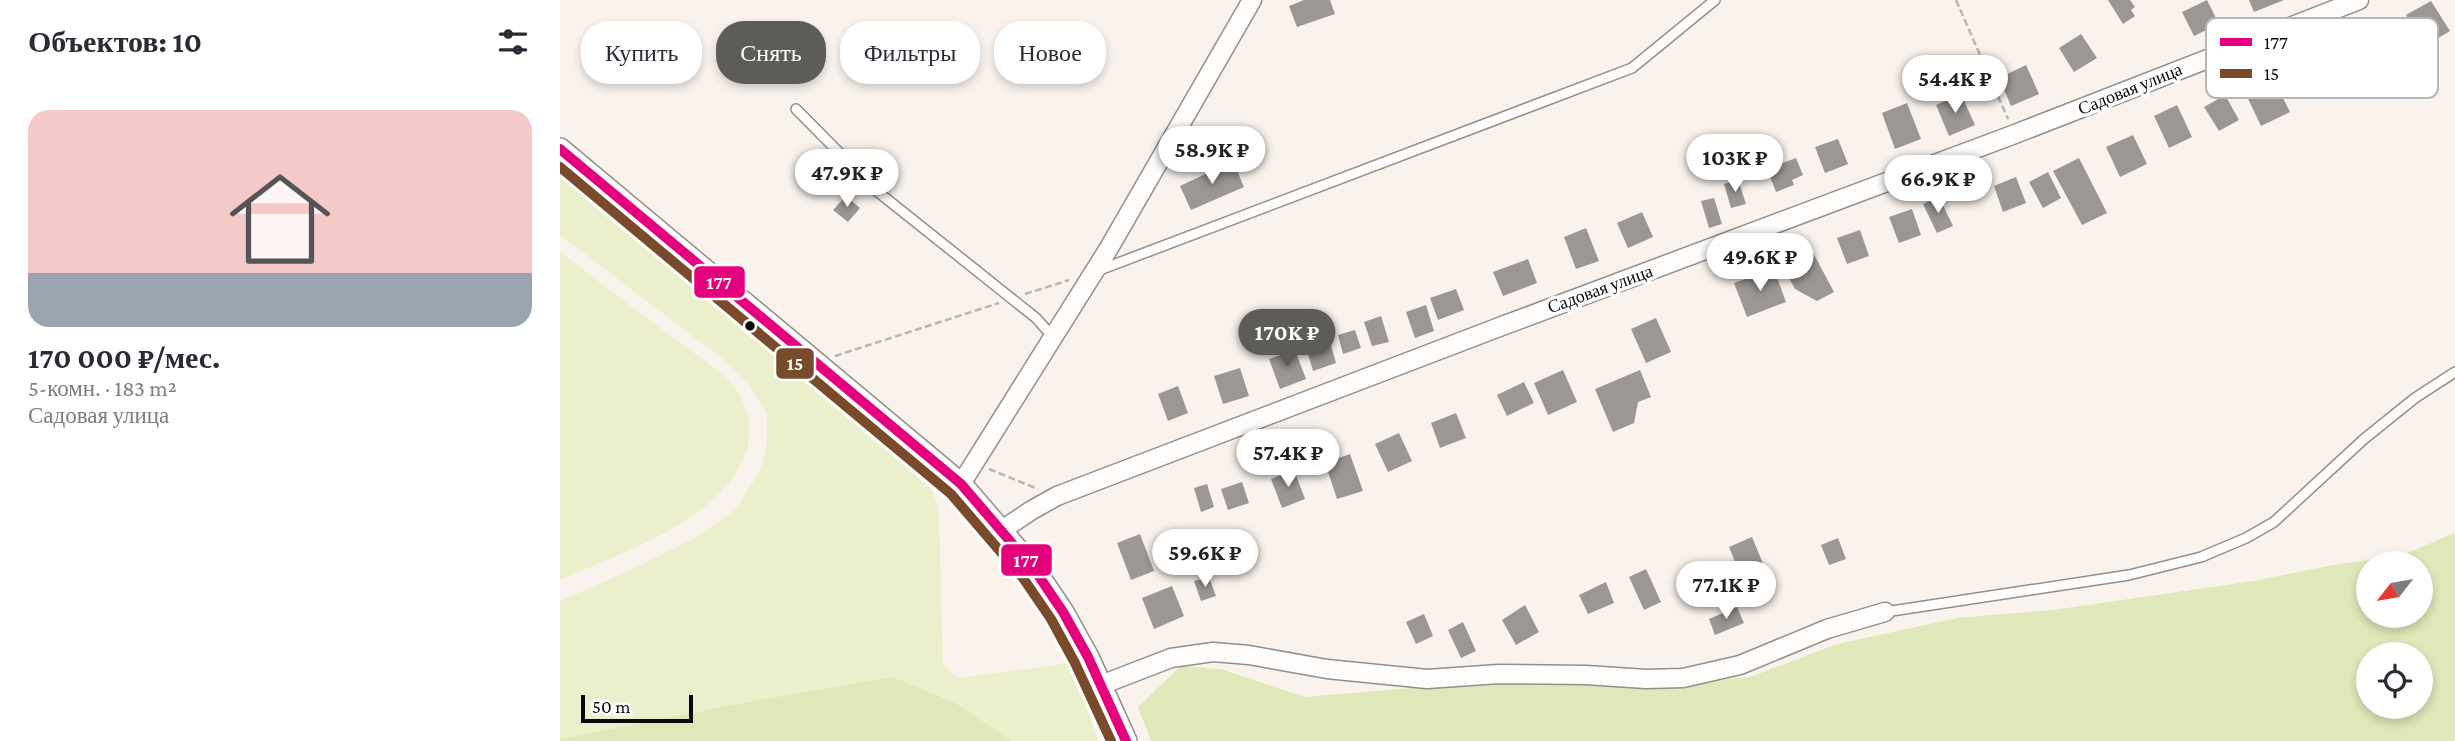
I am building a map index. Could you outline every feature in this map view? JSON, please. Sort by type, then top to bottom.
[{"type":"street","points":[[961,484],[1116,236],[1252,0]]},
{"type":"street","name":"Садовая улица","points":[[2313,18],[2359,0]]},
{"type":"street","name":"Садовая улица","points":[[1002,530],[1057,496],[2206,60]]},
{"type":"street","points":[[560,149],[961,484],[1034,569],[1063,612],[1101,685],[1126,741]]},
{"type":"street","points":[[1101,685],[1171,658],[1213,652],[1249,654],[1327,669],[1427,679],[1499,674],[1683,678],[1740,665],[1827,629],[1885,612]]},
{"type":"lane","points":[[1092,273],[1632,68],[1715,0]]},
{"type":"lane","points":[[796,109],[878,192],[1036,318],[1052,336]]},
{"type":"lane","points":[[1885,612],[2129,575],[2201,557],[2246,538],[2274,522],[2364,439],[2415,398],[2455,372]]},
{"type":"path","points":[[1956,0],[2015,134]]},
{"type":"path","points":[[815,362],[1092,273]]},
{"type":"path","points":[[973,463],[1057,496]]},
{"type":"green space","points":[[560,177],[898,452],[926,479],[934,494],[939,514],[943,665],[958,678],[1071,663],[1098,741],[1012,741],[954,702],[893,677],[560,739],[560,601],[698,536],[736,509],[760,471],[767,443],[767,414],[748,383],[719,356],[560,235]]},
{"type":"green space","points":[[560,252],[710,364],[726,379],[742,400],[750,432],[738,470],[720,493],[697,512],[642,544],[560,580]]},
{"type":"green space","points":[[2455,533],[2455,741],[1151,741],[1138,707],[1181,666],[1221,669],[1305,697],[1481,682],[1645,687],[1750,677],[1837,644],[1958,618],[2053,610],[2254,581],[2356,562],[2356,628],[2433,628],[2433,551],[2412,551]]},
{"type":"green space","points":[[893,677],[954,702],[1012,741],[560,741],[753,701]]},
{"type":"building","points":[[1304,0],[1330,0],[1335,14],[1297,27],[1289,6]]},
{"type":"building","points":[[2108,0],[2130,0],[2135,7],[2131,10],[2135,16],[2123,24]]},
{"type":"building","points":[[2207,0],[2216,18],[2206,18],[2206,30],[2194,36],[2182,12]]},
{"type":"building","points":[[2249,0],[2284,0],[2254,12]]},
{"type":"building","points":[[2431,1],[2450,31],[2438,38],[2438,18],[2408,18],[2406,15]]},
{"type":"building","points":[[2081,34],[2097,58],[2074,72],[2059,48]]},
{"type":"building","points":[[2026,65],[2039,94],[2011,106],[1999,78]]},
{"type":"building","points":[[1961,94],[1975,125],[1949,136],[1936,105]]},
{"type":"building","points":[[2220,98],[2227,98],[2239,120],[2219,131],[2204,107]]},
{"type":"building","points":[[2248,98],[2283,98],[2290,112],[2261,126]]},
{"type":"building","points":[[1907,103],[1921,139],[1895,149],[1882,113]]},
{"type":"building","points":[[2177,105],[2192,137],[2169,148],[2154,116]]},
{"type":"building","points":[[2133,135],[2147,164],[2120,177],[2106,147]]},
{"type":"building","points":[[1838,139],[1848,164],[1825,173],[1815,147]]},
{"type":"building","points":[[1796,158],[1803,175],[1792,180],[1794,185],[1776,192],[1767,169]]},
{"type":"building","points":[[2079,158],[2107,213],[2082,225],[2053,171]]},
{"type":"building","points":[[1233,161],[1244,187],[1191,210],[1180,186]]},
{"type":"building","points":[[2048,172],[2061,198],[2043,208],[2029,182]]},
{"type":"building","points":[[2016,177],[2026,203],[2003,212],[1994,186]]},
{"type":"building","points":[[1738,180],[1746,204],[1731,208],[1724,184]]},
{"type":"building","points":[[846,196],[860,208],[848,222],[833,210]]},
{"type":"building","points":[[1939,197],[1953,226],[1937,233],[1923,204]]},
{"type":"building","points":[[1714,198],[1722,224],[1709,228],[1701,201]]},
{"type":"building","points":[[1912,209],[1921,235],[1899,243],[1889,217]]},
{"type":"building","points":[[1642,212],[1653,237],[1628,248],[1617,223]]},
{"type":"building","points":[[1586,228],[1599,261],[1576,269],[1564,237]]},
{"type":"building","points":[[1860,230],[1869,256],[1847,264],[1837,238]]},
{"type":"building","points":[[1811,249],[1834,292],[1817,301],[1795,289],[1782,265]]},
{"type":"building","points":[[1528,259],[1537,283],[1503,296],[1493,272]]},
{"type":"building","points":[[1774,269],[1786,302],[1747,317],[1734,283]]},
{"type":"building","points":[[1456,289],[1464,310],[1438,320],[1430,298]]},
{"type":"building","points":[[1426,305],[1434,331],[1415,338],[1406,312]]},
{"type":"building","points":[[1381,316],[1389,342],[1372,346],[1364,322]]},
{"type":"building","points":[[1656,318],[1671,352],[1646,363],[1631,329]]},
{"type":"building","points":[[1325,325],[1336,363],[1313,371],[1301,330]]},
{"type":"building","points":[[1355,330],[1361,348],[1343,354],[1338,335]]},
{"type":"building","points":[[1295,350],[1306,379],[1280,389],[1269,359]]},
{"type":"building","points":[[1240,368],[1249,396],[1223,404],[1214,376]]},
{"type":"building","points":[[1563,370],[1577,402],[1548,415],[1534,383]]},
{"type":"building","points":[[1640,370],[1651,397],[1638,402],[1634,423],[1613,432],[1595,389]]},
{"type":"building","points":[[1524,382],[1534,403],[1507,416],[1497,395]]},
{"type":"building","points":[[1178,386],[1188,413],[1168,421],[1158,394]]},
{"type":"building","points":[[1456,413],[1466,438],[1440,448],[1431,423]]},
{"type":"building","points":[[1399,433],[1412,461],[1388,472],[1375,444]]},
{"type":"building","points":[[1350,454],[1363,491],[1337,499],[1325,463]]},
{"type":"building","points":[[1294,470],[1305,499],[1282,508],[1271,479]]},
{"type":"building","points":[[1242,482],[1249,503],[1228,510],[1221,489]]},
{"type":"building","points":[[1207,484],[1214,507],[1201,512],[1194,488]]},
{"type":"building","points":[[1140,534],[1154,571],[1131,580],[1117,543]]},
{"type":"building","points":[[1752,537],[1764,566],[1741,576],[1729,547]]},
{"type":"building","points":[[1838,538],[1846,559],[1829,565],[1821,545]]},
{"type":"building","points":[[1646,569],[1661,602],[1644,610],[1629,577]]},
{"type":"building","points":[[1209,577],[1216,596],[1201,601],[1194,581]]},
{"type":"building","points":[[1606,582],[1614,603],[1588,614],[1579,595]]},
{"type":"building","points":[[1172,586],[1184,616],[1154,629],[1142,598]]},
{"type":"building","points":[[1525,605],[1539,632],[1516,645],[1502,620]]},
{"type":"building","points":[[1737,607],[1744,623],[1715,635],[1709,619]]},
{"type":"building","points":[[1424,614],[1433,636],[1416,644],[1406,622]]},
{"type":"building","points":[[1463,622],[1476,651],[1461,658],[1448,630]]},
{"type":"transit line","name":"177","points":[[560,149],[961,484],[1034,569],[1063,612],[1088,657],[1126,741]]},
{"type":"transit line","name":"15","points":[[560,167],[951,494],[1023,578],[1051,619],[1075,663],[1111,741]]}]
